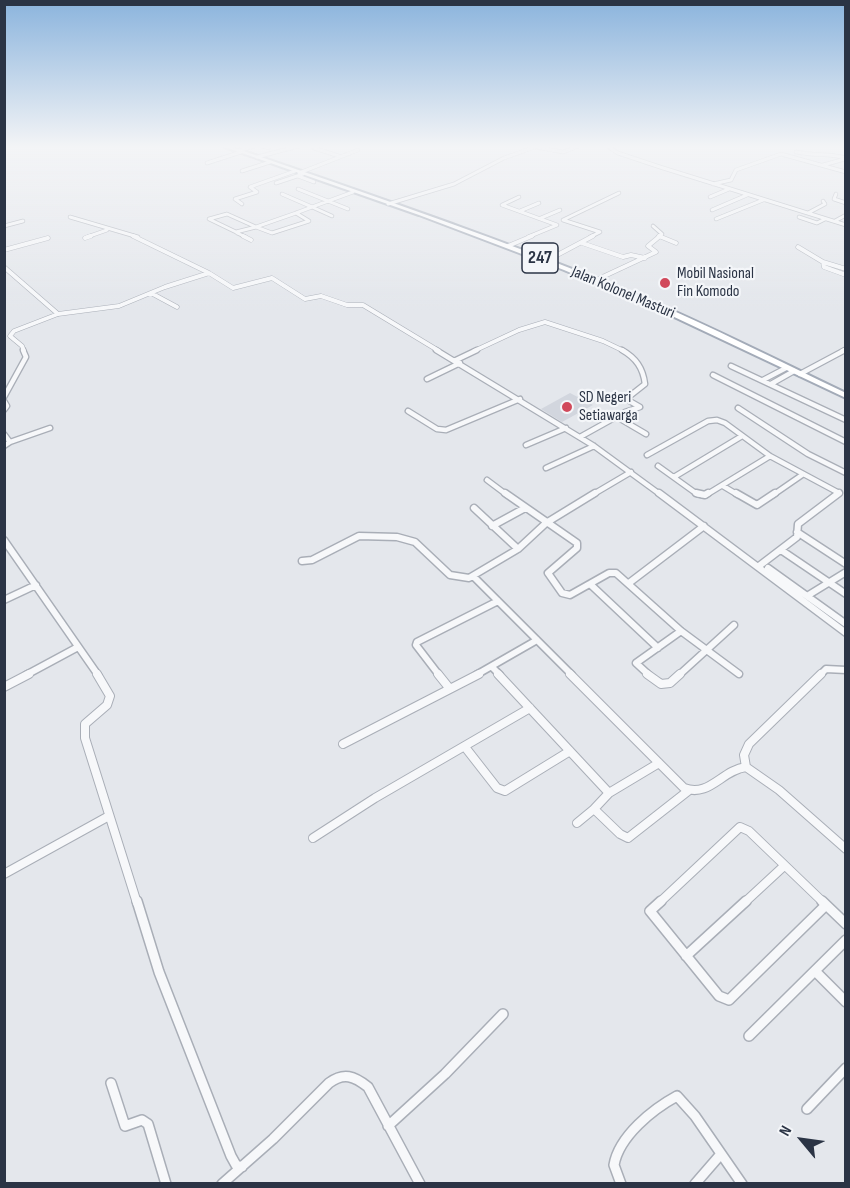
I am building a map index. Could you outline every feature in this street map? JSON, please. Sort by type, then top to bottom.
[{"type":"main road","name":"Jalan Kolonel Masturi","points":[[381,201],[596,280],[674,314],[846,396]]},
{"type":"street","points":[[238,201],[242,204]]},
{"type":"street","points":[[299,201],[332,216]]},
{"type":"street","points":[[388,204],[396,201]]},
{"type":"street","points":[[508,246],[557,225],[502,205],[510,201]]},
{"type":"street","points":[[546,261],[600,232],[564,220],[602,201]]},
{"type":"street","points":[[712,210],[732,201]]},
{"type":"street","points":[[716,219],[761,201]]},
{"type":"street","points":[[769,201],[846,225]]},
{"type":"street","points":[[808,213],[825,204],[823,201]]},
{"type":"street","points":[[236,232],[328,202],[348,209]]},
{"type":"street","points":[[520,211],[539,203]]},
{"type":"street","points":[[721,206],[736,212]]},
{"type":"street","points":[[540,219],[560,210]]},
{"type":"street","points":[[251,240],[209,219],[227,214],[272,233],[309,220],[296,213]]},
{"type":"street","points":[[835,221],[846,215]]},
{"type":"street","points":[[800,217],[817,223],[825,218]]},
{"type":"street","points":[[70,218],[139,238],[164,248],[233,288],[269,277],[305,299],[321,296],[347,305],[361,304],[458,361],[594,446],[704,526],[846,624]]},
{"type":"street","points":[[4,226],[23,221]]},
{"type":"street","points":[[596,280],[656,252],[648,246],[662,234],[653,226]]},
{"type":"street","points":[[85,238],[108,230]]},
{"type":"street","points":[[659,236],[676,243]]},
{"type":"street","points":[[4,250],[48,238]]},
{"type":"street","points":[[582,243],[623,257],[632,255],[645,258]]},
{"type":"street","points":[[798,247],[823,262],[846,269]]},
{"type":"street","points":[[823,262],[824,267],[846,275]]},
{"type":"street","points":[[4,267],[58,314]]},
{"type":"street","points":[[7,335],[58,314],[102,310],[209,273]]},
{"type":"street","points":[[151,292],[177,307]]},
{"type":"street","points":[[129,302],[136,307]]},
{"type":"street","points":[[427,379],[506,337],[547,322],[602,340],[636,359],[643,368],[646,377],[645,384],[626,399],[640,407],[580,437]]},
{"type":"street","points":[[4,410],[7,406],[4,399],[26,357],[22,346],[7,335]]},
{"type":"street","points":[[771,384],[846,349]]},
{"type":"street","points":[[731,366],[846,420]]},
{"type":"street","points":[[763,380],[786,368]]},
{"type":"street","points":[[776,373],[784,377]]},
{"type":"street","points":[[713,375],[846,441]]},
{"type":"street","points":[[408,411],[441,431],[520,399]]},
{"type":"street","points":[[738,408],[808,454],[846,472]]},
{"type":"street","points":[[617,417],[646,434]]},
{"type":"street","points":[[647,454],[714,420],[725,423],[770,456],[802,475],[839,493]]},
{"type":"street","points":[[4,446],[50,428]]},
{"type":"street","points":[[526,444],[566,429]]},
{"type":"street","points":[[4,434],[10,442]]},
{"type":"street","points":[[674,477],[742,436]]},
{"type":"street","points":[[546,468],[594,446]]},
{"type":"street","points":[[658,466],[701,495],[723,486],[770,456]]},
{"type":"street","points":[[302,561],[312,560],[352,538],[383,535],[402,537],[415,542],[450,575],[460,578],[473,576],[518,549],[546,524],[631,472]]},
{"type":"street","points":[[723,486],[757,505],[802,475]]},
{"type":"street","points":[[487,480],[546,524],[577,543],[577,548],[550,569],[548,576],[567,595],[609,573],[616,573],[705,651],[739,674]]},
{"type":"street","points":[[761,565],[797,537],[798,524],[846,489]]},
{"type":"street","points":[[474,508],[518,549]]},
{"type":"street","points":[[492,526],[525,508]]},
{"type":"street","points":[[628,583],[704,526]]},
{"type":"street","points":[[797,532],[846,564]]},
{"type":"street","points":[[4,540],[102,681],[110,696],[107,705],[88,720],[84,729],[95,774],[159,972],[231,1156],[236,1165],[242,1167]]},
{"type":"street","points":[[781,550],[846,594]]},
{"type":"street","points":[[761,565],[846,633]]},
{"type":"street","points":[[807,596],[846,572]]},
{"type":"street","points":[[473,576],[688,791]]},
{"type":"street","points":[[590,584],[658,648]]},
{"type":"street","points":[[4,600],[36,585]]},
{"type":"street","points":[[450,689],[421,654],[416,645],[417,642],[498,601]]},
{"type":"street","points":[[681,631],[638,660],[636,664],[664,684],[670,683],[734,625]]},
{"type":"street","points":[[343,744],[492,667],[537,640]]},
{"type":"street","points":[[4,687],[78,647]]},
{"type":"street","points":[[492,667],[609,793]]},
{"type":"street","points":[[746,767],[745,750],[764,729],[826,669],[846,670]]},
{"type":"street","points":[[313,838],[375,798],[530,708]]},
{"type":"street","points":[[465,747],[497,788],[505,791],[570,751]]},
{"type":"street","points":[[578,823],[609,793],[658,763]]},
{"type":"street","points":[[594,809],[620,834],[628,838],[688,791],[701,790],[737,769],[746,767],[765,778],[846,849]]},
{"type":"street","points":[[4,874],[109,816]]},
{"type":"street","points":[[826,905],[729,1000],[720,996],[650,911],[738,828],[742,827],[749,831],[846,924]]},
{"type":"street","points":[[686,956],[784,866]]},
{"type":"street","points":[[749,1036],[846,940]]},
{"type":"street","points":[[816,972],[846,1002]]},
{"type":"street","points":[[388,1126],[445,1074],[503,1014]]},
{"type":"street","points":[[807,1109],[846,1068]]},
{"type":"street","points":[[222,1184],[338,1077],[349,1076],[359,1078],[374,1098],[420,1184]]},
{"type":"street","points":[[111,1083],[125,1126],[142,1120],[148,1124],[166,1184]]},
{"type":"street","points":[[621,1184],[613,1162],[617,1151],[651,1115],[675,1096],[683,1100],[742,1184]]},
{"type":"street","points":[[694,1184],[721,1154]]},
{"type":"shaded area","name":"SD Negeri Setiawarga","points":[[570,393],[593,405],[562,422],[541,409]]},
{"type":"place","name":"Mobil Nasional Fin Komodo","points":[[665,283]]},
{"type":"place","name":"SD Negeri Setiawarga","points":[[567,407]]}]
